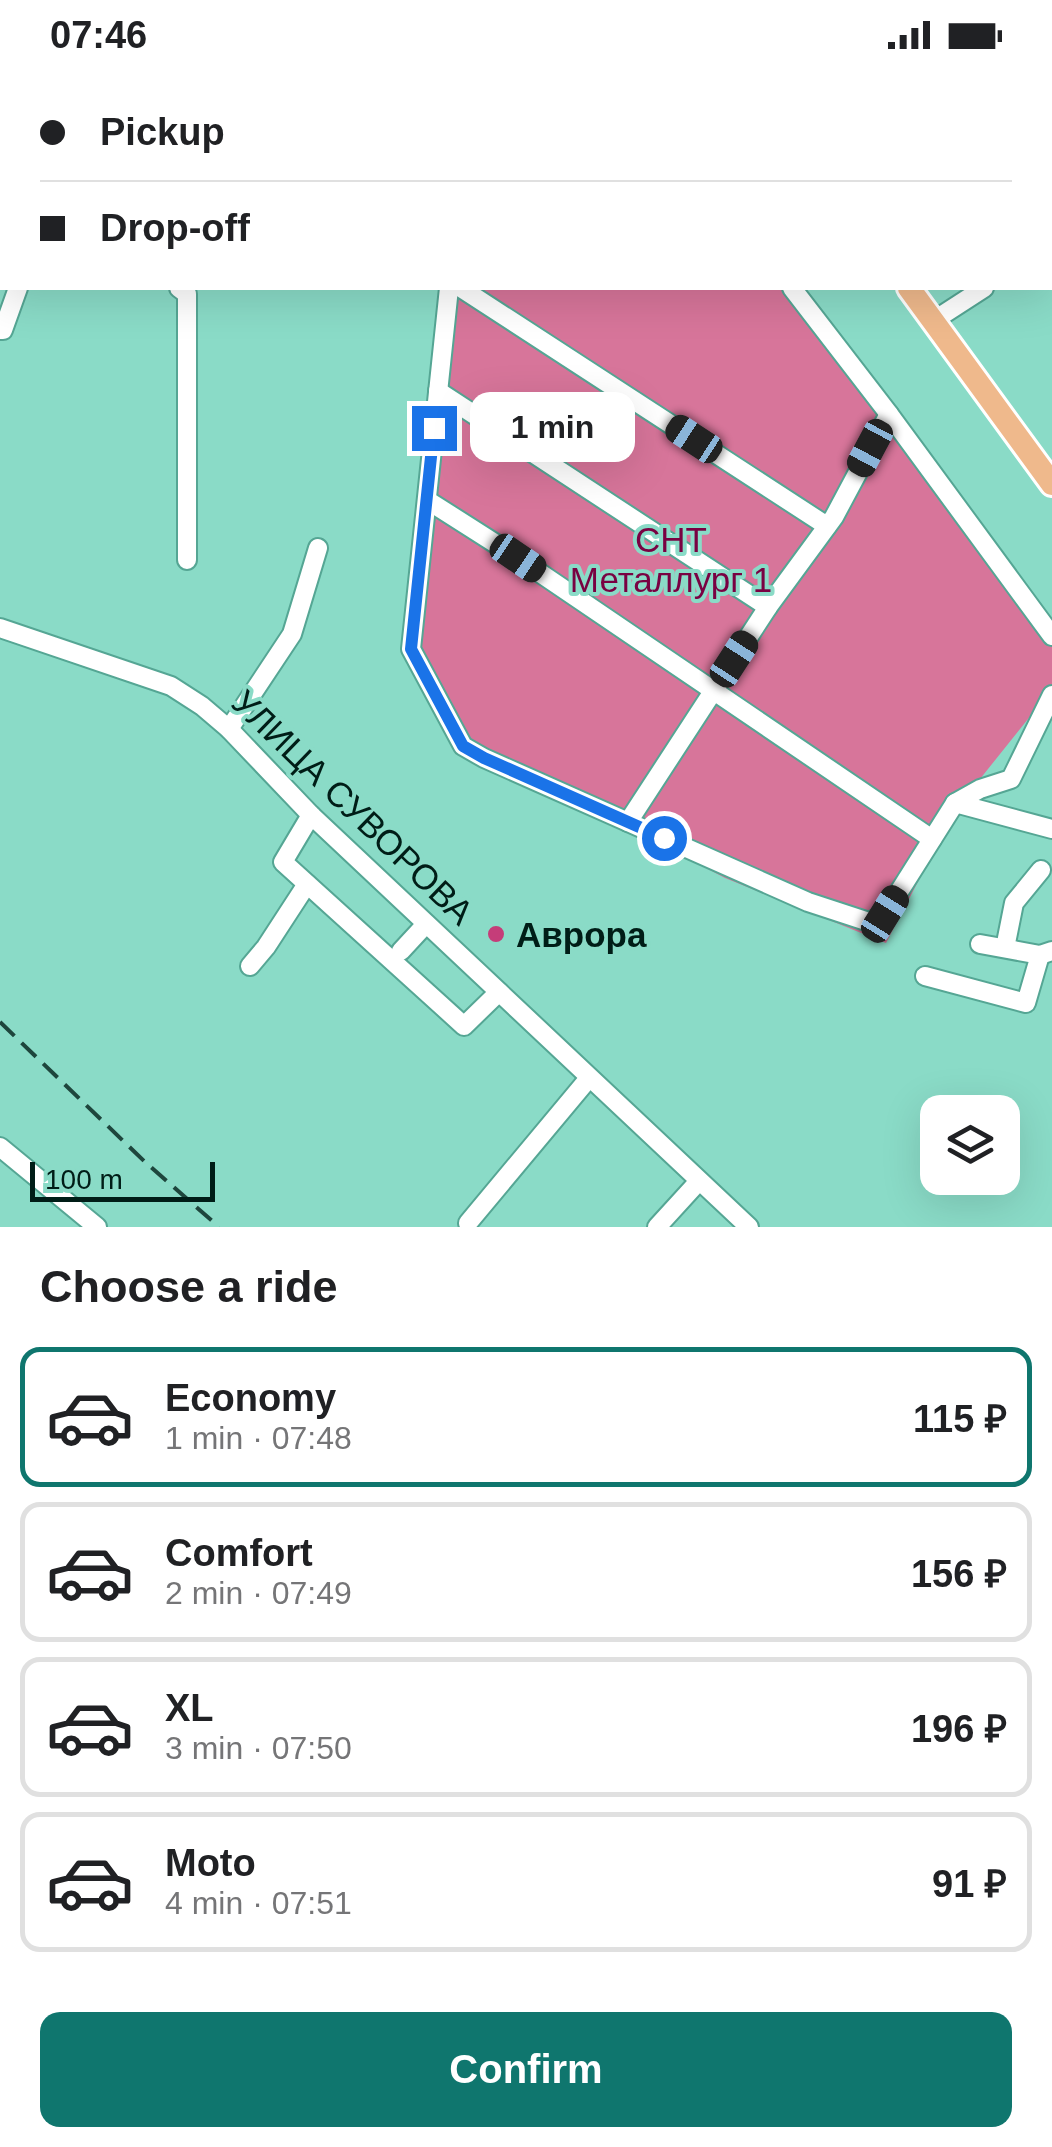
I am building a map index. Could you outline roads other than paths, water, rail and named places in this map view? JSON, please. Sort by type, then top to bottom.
[{"type":"main road","points":[[910,290],[1052,484]]},
{"type":"street","points":[[0,330],[4,330],[17,290]]},
{"type":"street","points":[[182,290],[187,294],[187,560]]},
{"type":"street","points":[[449,290],[411,649],[463,746],[808,902],[868,922],[885,914],[955,803],[980,789],[1011,779],[1052,695]]},
{"type":"street","points":[[464,290],[827,526]]},
{"type":"street","points":[[794,290],[1052,636]]},
{"type":"street","points":[[933,321],[981,290]]},
{"type":"street","points":[[438,391],[768,607]]},
{"type":"street","points":[[628,822],[768,607],[827,526],[888,414]]},
{"type":"street","points":[[426,500],[518,558],[932,839]]},
{"type":"street","points":[[229,729],[292,634],[318,548]]},
{"type":"street","name":"УЛИЦА СУВОРОВА","points":[[0,628],[170,686],[202,706],[311,815],[700,1181],[736,1223]]},
{"type":"street","points":[[955,803],[1052,829]]},
{"type":"street","points":[[311,815],[283,862],[464,1026],[499,992]]},
{"type":"street","points":[[1005,948],[1014,904],[1041,870]]},
{"type":"street","points":[[250,966],[308,884]]},
{"type":"street","points":[[401,951],[426,924]]},
{"type":"street","points":[[924,976],[1026,1002],[1046,953],[980,944]]},
{"type":"street","points":[[468,1222],[589,1078]]},
{"type":"street","points":[[0,1147],[97,1227]]},
{"type":"street","points":[[657,1227],[700,1181]]},
{"type":"railway","points":[[0,1022],[144,1161],[219,1227]]},
{"type":"place","name":"Аврора","points":[[496,934]]},
{"type":"park label","name":"СНТ Металлург 1","points":[[671,559]]}]
